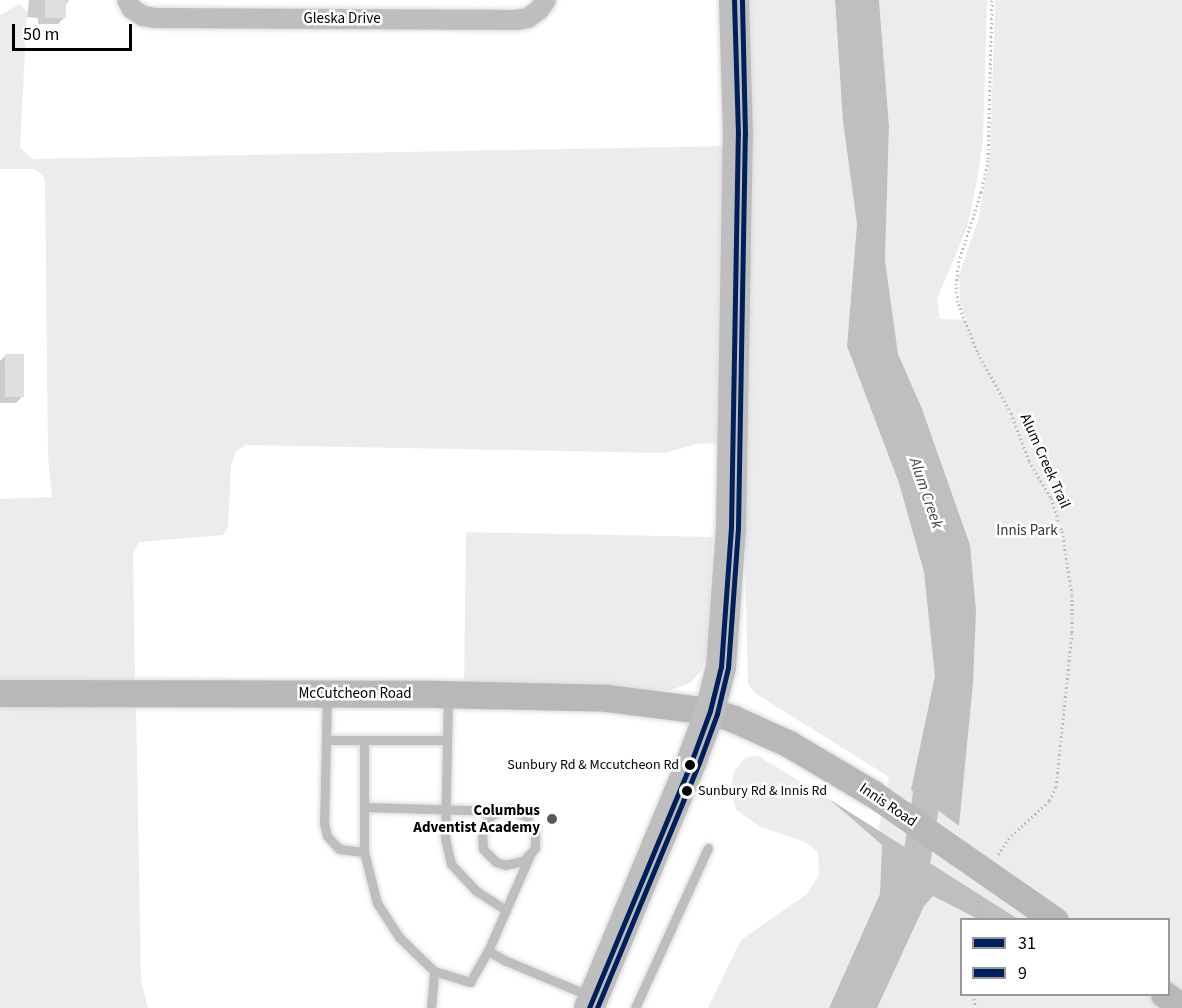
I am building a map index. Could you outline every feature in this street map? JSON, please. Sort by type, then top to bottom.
[{"type":"main road","points":[[595,1004],[693,760],[710,711],[721,667],[731,527],[738,135],[734,0]]},
{"type":"main road","name":"McCutcheon Road","points":[[0,693],[448,694],[607,698],[710,711]]},
{"type":"main road","name":"Innis Road","points":[[710,711],[754,727],[814,758],[872,793],[1052,918]]},
{"type":"main road","points":[[1167,996],[1182,1007]]},
{"type":"street","name":"Gleska Drive","points":[[130,4],[143,15],[156,18],[336,10],[516,20],[528,18],[539,10],[546,0]]},
{"type":"lane","points":[[327,694],[324,823],[327,836],[339,849],[364,852]]},
{"type":"lane","points":[[448,694],[445,838],[451,864],[475,890],[506,910]]},
{"type":"lane","points":[[326,740],[447,740]]},
{"type":"lane","points":[[364,740],[364,852],[377,903],[399,937],[434,971],[470,982],[488,951],[537,839],[535,828]]},
{"type":"lane","points":[[364,807],[518,811],[528,817]]},
{"type":"lane","points":[[499,811],[485,822],[482,831],[483,849],[496,862],[505,865],[514,864],[530,855]]},
{"type":"lane","points":[[635,1008],[708,848]]},
{"type":"lane","points":[[488,951],[595,1004]]},
{"type":"lane","points":[[431,1008],[434,971]]},
{"type":"path","name":"Alum Creek Trail","points":[[992,0],[987,160],[981,192],[959,261],[956,287],[958,304],[967,327],[1011,413],[1029,461],[1051,498],[1062,531],[1072,595],[1072,633],[1056,787],[1049,801],[1009,838],[994,863]]},
{"type":"path","points":[[976,918],[981,890]]},
{"type":"green space","name":"Innis Park","points":[[741,0],[835,0],[843,122],[857,224],[847,346],[883,440],[893,318],[885,260],[889,126],[879,0],[987,0],[983,141],[976,186],[967,228],[937,299],[940,319],[967,320],[960,306],[959,275],[978,221],[990,156],[995,0],[1182,0],[1182,1008],[708,1008],[741,940],[807,894],[819,875],[818,852],[805,842],[761,827],[736,810],[731,790],[734,771],[746,757],[758,756],[829,799],[876,840],[889,777],[755,693],[748,684],[742,432]]},
{"type":"green space","points":[[20,4],[27,12],[20,148],[32,159],[729,146],[724,443],[696,444],[665,453],[246,445],[236,451],[231,466],[228,527],[223,535],[139,542],[133,554],[135,680],[0,679],[0,499],[52,497],[48,457],[45,178],[34,169],[0,169],[0,15]]},
{"type":"green space","points":[[466,532],[713,537],[706,659],[700,672],[690,683],[671,690],[464,689]]},
{"type":"green space","points":[[0,702],[136,704],[141,980],[148,1008],[0,1008]]},
{"type":"water","points":[[835,0],[879,0],[889,126],[885,260],[898,354],[922,409],[970,545],[976,611],[973,683],[959,826],[911,790],[935,676],[924,572],[899,483],[847,346],[857,224],[843,122]]},
{"type":"water","points":[[829,799],[1016,918],[976,918],[933,896],[924,906],[877,1008],[829,1008],[880,894],[882,845]]},
{"type":"building","points":[[45,0],[66,0],[66,18],[45,18]]},
{"type":"building","points":[[5,354],[24,354],[24,397],[5,397]]},
{"type":"waterway","name":"Alum Creek","points":[[911,895],[932,763]]},
{"type":"transit line","name":"31","points":[[589,1008],[692,760],[710,711],[721,667],[731,527],[738,135],[734,0]]},
{"type":"transit line","name":"9","points":[[597,1008],[699,763],[717,714],[728,668],[738,527],[745,135],[742,0]]},
{"type":"place","name":"Sunbury Rd & Mccutcheon Rd","points":[[690,765]]},
{"type":"place","name":"Sunbury Rd & Innis Rd","points":[[687,791]]},
{"type":"place","name":"Columbus Adventist Academy","points":[[552,819]]}]
